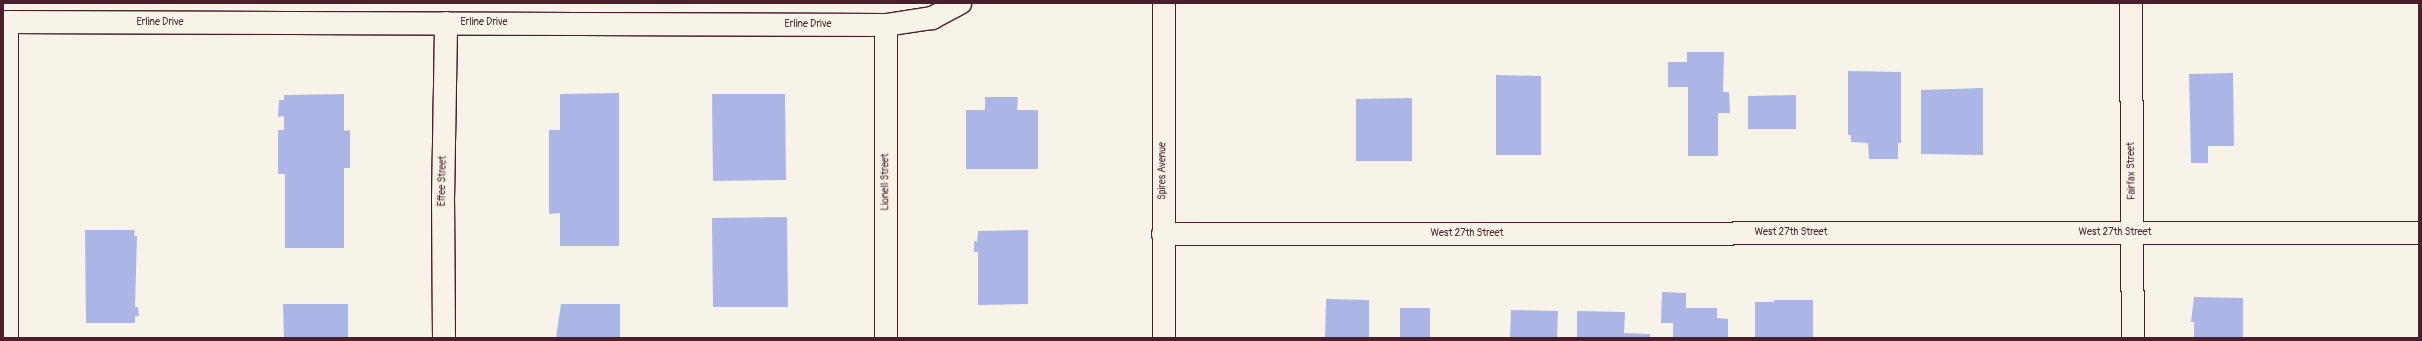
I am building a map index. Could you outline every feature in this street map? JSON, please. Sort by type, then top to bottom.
[{"type":"street","name":"Erline Drive","points":[[5,23],[886,25],[932,18],[960,3]]},
{"type":"street","name":"Spires Avenue","points":[[1164,3],[1164,338]]},
{"type":"street","name":"Fairfax Street","points":[[2131,3],[2133,338]]},
{"type":"street","points":[[5,23],[7,338]]},
{"type":"street","name":"Effee Street","points":[[444,338],[443,200],[446,23]]},
{"type":"street","name":"Lionell Street","points":[[886,25],[886,338]]},
{"type":"street","name":"West 27th Street","points":[[1163,234],[2419,233]]},
{"type":"building","points":[[1687,52],[1724,52],[1723,92],[1729,92],[1730,113],[1718,113],[1718,156],[1688,156],[1688,87],[1668,87],[1668,62],[1687,62]]},
{"type":"building","points":[[1848,71],[1901,72],[1901,143],[1898,143],[1898,159],[1869,159],[1868,143],[1851,142],[1851,135],[1848,135]]},
{"type":"building","points":[[2233,73],[2234,146],[2208,146],[2208,163],[2191,163],[2189,74]]},
{"type":"building","points":[[1496,75],[1541,76],[1541,155],[1496,155]]},
{"type":"building","points":[[1983,88],[1983,155],[1921,154],[1921,90]]},
{"type":"building","points":[[619,93],[619,246],[560,246],[560,213],[549,214],[549,130],[560,130],[560,94]]},
{"type":"building","points":[[344,94],[344,131],[350,130],[350,168],[344,168],[344,248],[285,248],[285,174],[278,174],[278,130],[284,130],[284,116],[278,117],[279,100],[284,100],[284,95]]},
{"type":"building","points":[[712,94],[785,94],[786,180],[713,181]]},
{"type":"building","points":[[1796,95],[1796,129],[1748,129],[1748,96]]},
{"type":"building","points":[[985,97],[1018,97],[1017,110],[1038,110],[1038,169],[966,169],[966,110],[985,110]]},
{"type":"building","points":[[1412,98],[1412,161],[1356,161],[1356,99]]},
{"type":"building","points":[[787,217],[788,307],[713,307],[712,218]]},
{"type":"building","points":[[85,230],[135,230],[134,236],[137,236],[135,307],[138,307],[139,316],[135,316],[135,323],[86,323]]},
{"type":"building","points":[[1028,230],[1028,304],[978,305],[978,252],[974,252],[974,241],[977,242],[978,231]]},
{"type":"building","points":[[1662,292],[1686,293],[1686,308],[1717,308],[1717,318],[1728,319],[1728,338],[1673,338],[1673,323],[1661,323]]},
{"type":"building","points":[[2194,297],[2243,298],[2243,338],[2194,338],[2194,322],[2191,322]]},
{"type":"building","points":[[1326,299],[1369,300],[1369,338],[1325,338]]},
{"type":"building","points":[[1774,300],[1813,300],[1813,338],[1755,338],[1755,302],[1774,302]]},
{"type":"building","points":[[283,304],[348,304],[348,338],[284,338]]},
{"type":"building","points":[[561,304],[620,304],[620,338],[556,338]]},
{"type":"building","points":[[1400,308],[1430,308],[1430,338],[1400,338]]},
{"type":"building","points":[[1511,310],[1558,311],[1557,338],[1510,338]]},
{"type":"building","points":[[1577,311],[1625,312],[1624,333],[1650,334],[1650,338],[1577,338]]}]
